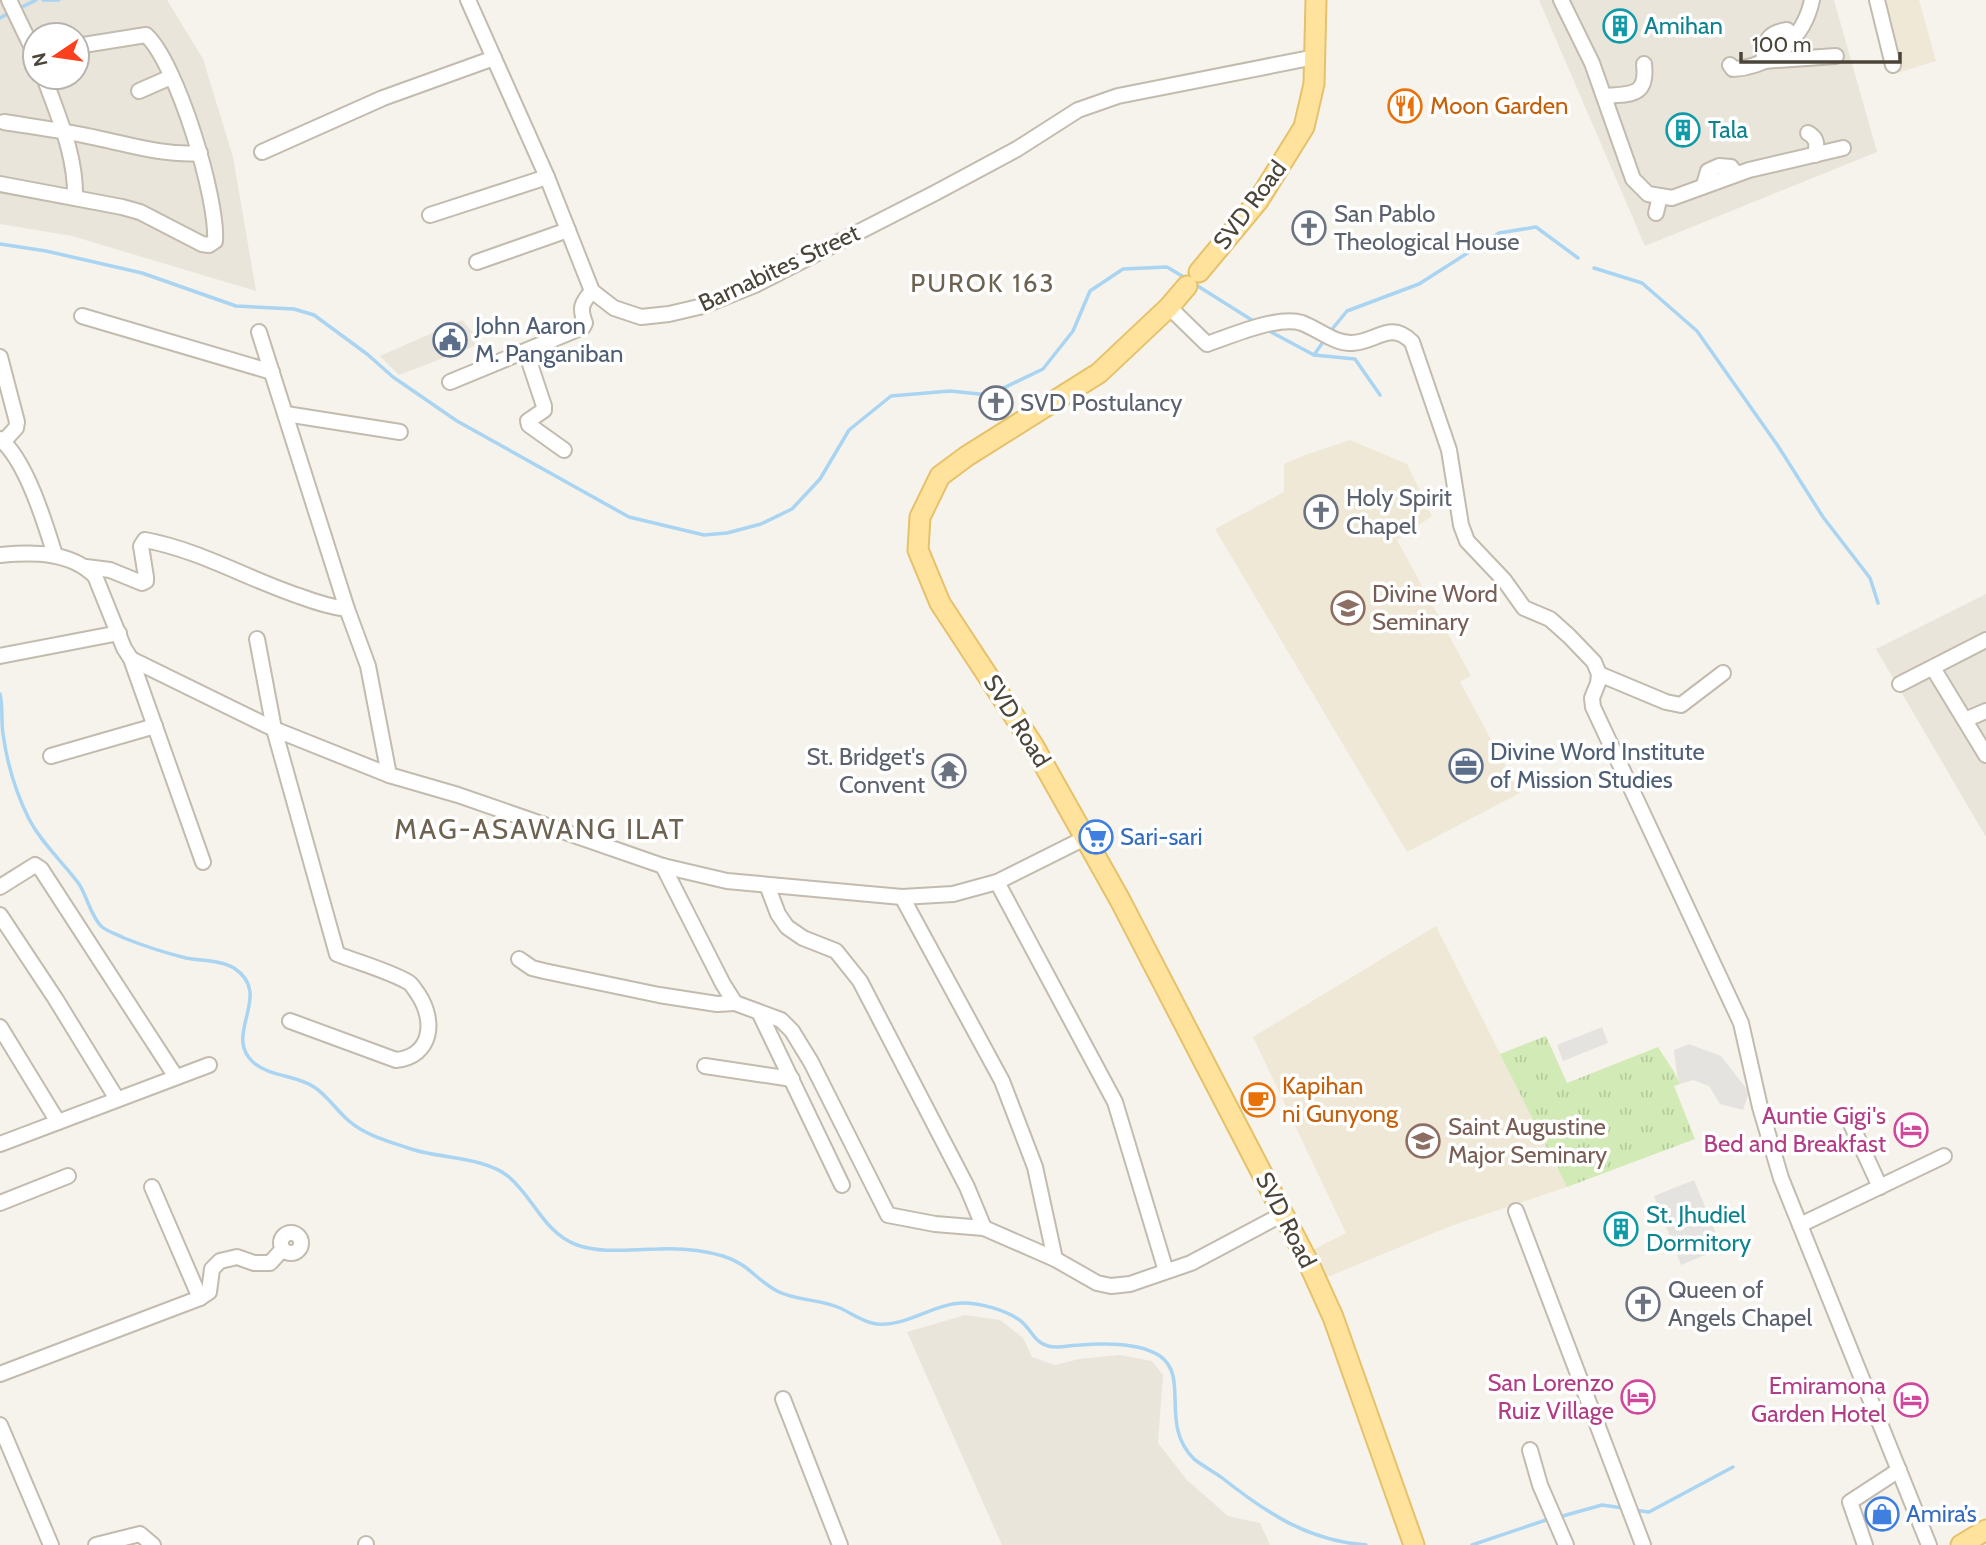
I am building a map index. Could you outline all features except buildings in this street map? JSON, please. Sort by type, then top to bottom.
[{"type":"main road","name":"SVD Road","points":[[1316,0],[1312,97],[1304,127],[1258,201],[1169,307],[1098,373],[940,476],[920,517],[918,550],[940,603],[1033,745],[1085,838],[1283,1214],[1333,1317],[1414,1545]]},
{"type":"main road","points":[[1961,1545],[1986,1530]]},
{"type":"street","points":[[9,0],[21,22]]},
{"type":"street","points":[[450,382],[583,327],[585,323],[580,310],[581,304],[592,291],[547,177],[468,0]]},
{"type":"street","points":[[1763,61],[1767,40],[1775,32],[1787,30],[1796,37],[1812,0]]},
{"type":"street","points":[[1877,0],[1893,65]]},
{"type":"street","points":[[1564,3],[1592,63],[1633,179],[1648,194],[1672,198],[1736,174],[1843,148]]},
{"type":"street","points":[[0,184],[140,212],[193,240],[213,244],[216,237],[206,171],[165,62],[146,35],[91,44]]},
{"type":"street","points":[[1730,65],[1733,69],[1750,68],[1763,61],[1836,56]]},
{"type":"street","name":"Barnabites Street","points":[[592,291],[614,308],[641,317],[703,306],[755,285],[935,193],[1017,149],[1078,110],[1118,96],[1315,57]]},
{"type":"street","points":[[262,152],[383,98],[494,58]]},
{"type":"street","points":[[1604,96],[1631,94],[1642,88],[1646,79],[1644,64]]},
{"type":"street","points":[[139,91],[171,76]]},
{"type":"street","points":[[49,91],[64,131],[75,183],[75,197]]},
{"type":"street","points":[[4,122],[64,131],[181,155],[200,153]]},
{"type":"street","points":[[1808,133],[1813,135],[1817,144],[1815,155]]},
{"type":"street","points":[[430,215],[547,177]]},
{"type":"street","points":[[1656,213],[1660,196]]},
{"type":"street","points":[[477,262],[568,230]]},
{"type":"street","points":[[1169,307],[1207,344],[1287,321],[1299,322],[1344,343],[1354,344],[1392,332],[1403,333],[1412,342],[1449,450],[1461,525],[1467,541],[1504,580],[1524,608],[1550,619],[1594,662],[1599,674],[1592,698],[1593,707],[1741,1023],[1760,1107],[1781,1178],[1929,1545]]},
{"type":"street","points":[[82,316],[272,372]]},
{"type":"street","points":[[259,332],[347,609],[368,666],[389,775]]},
{"type":"street","points":[[526,352],[544,406],[544,410],[528,421],[529,425],[564,450]]},
{"type":"street","points":[[0,357],[18,422],[16,428],[2,440],[24,473],[35,496],[55,555]]},
{"type":"street","points":[[286,414],[400,432]]},
{"type":"street","points":[[0,555],[55,555],[86,567],[110,570],[142,583],[146,581],[141,546],[145,540],[220,563],[264,584],[333,608],[347,609]]},
{"type":"street","points":[[86,567],[99,584],[131,659],[204,862]]},
{"type":"street","points":[[0,656],[118,633]]},
{"type":"street","points":[[257,639],[274,729],[337,954],[410,983],[422,1001],[429,1021],[428,1039],[407,1059],[396,1060],[290,1021]]},
{"type":"street","points":[[1900,684],[1986,640]]},
{"type":"street","points":[[131,659],[274,729],[389,775],[458,795],[663,866],[727,881],[902,897],[953,894],[997,882],[1085,838]]},
{"type":"street","points":[[1933,668],[1986,755]]},
{"type":"street","points":[[1599,674],[1666,702],[1681,705],[1723,673]]},
{"type":"street","points":[[1965,720],[1986,711]]},
{"type":"street","points":[[51,756],[155,726]]},
{"type":"street","points":[[0,887],[35,865],[41,869],[176,1077]]},
{"type":"street","points":[[663,866],[735,1003]]},
{"type":"street","points":[[997,882],[1115,1102],[1166,1271]]},
{"type":"street","points":[[767,885],[778,914],[787,927],[803,938],[836,951],[860,981],[967,1186],[984,1228]]},
{"type":"street","points":[[902,897],[1002,1081],[1035,1167],[1055,1259]]},
{"type":"street","points":[[0,915],[117,1099]]},
{"type":"street","points":[[519,959],[532,968],[544,971],[718,1004],[735,1003],[780,1020],[792,1031],[811,1062],[888,1215],[935,1224],[984,1228],[1055,1259],[1097,1283],[1111,1286],[1130,1284],[1191,1263],[1283,1214]]},
{"type":"street","points":[[760,1014],[842,1185]]},
{"type":"street","points":[[0,1027],[58,1122]]},
{"type":"street","points":[[1,1143],[209,1065]]},
{"type":"street","points":[[705,1066],[792,1079]]},
{"type":"street","points":[[1846,1113],[1880,1187]]},
{"type":"street","points":[[1800,1225],[1944,1156]]},
{"type":"street","points":[[0,1203],[68,1176]]},
{"type":"street","points":[[152,1187],[201,1298]]},
{"type":"street","points":[[1516,1211],[1643,1545]]},
{"type":"street","points":[[0,1374],[201,1298],[209,1292],[212,1269],[220,1261],[237,1257],[254,1264],[270,1263],[282,1250]]},
{"type":"street","points":[[783,1399],[840,1545]]},
{"type":"street","points":[[0,1425],[51,1545]]},
{"type":"street","points":[[1530,1450],[1540,1485],[1566,1545]]},
{"type":"street","points":[[1866,1545],[1850,1502],[1899,1470]]},
{"type":"street","points":[[96,1545],[140,1534],[153,1545]]},
{"type":"shaded area","points":[[0,0],[167,0],[203,59],[233,157],[256,291],[72,236],[0,224]]},
{"type":"shaded area","points":[[1539,0],[1834,0],[1877,152],[1645,246]]},
{"type":"shaded area","points":[[1878,0],[1919,0],[1936,61],[1897,73]]},
{"type":"shaded area","points":[[462,320],[482,343],[399,375],[380,356]]},
{"type":"shaded area","name":"Divine Word Seminary","points":[[1350,440],[1407,464],[1432,516],[1397,540],[1471,676],[1460,682],[1520,793],[1407,852],[1215,529],[1284,492],[1284,464]]},
{"type":"shaded area","points":[[1986,594],[1986,837],[1876,649]]},
{"type":"shaded area","name":"Saint Augustine Major Seminary","points":[[1436,926],[1567,1187],[1451,1226],[1325,1278],[1311,1251],[1346,1233],[1253,1037]]},
{"type":"shaded area","points":[[1602,1027],[1608,1043],[1563,1061],[1557,1045]]},
{"type":"shaded area","points":[[1689,1044],[1721,1056],[1749,1092],[1743,1110],[1720,1104],[1709,1086],[1693,1080],[1680,1084],[1674,1050]]},
{"type":"shaded area","points":[[1694,1180],[1722,1248],[1681,1265],[1654,1196]]},
{"type":"shaded area","points":[[965,1315],[1000,1320],[1023,1338],[1032,1357],[1055,1365],[1079,1359],[1120,1355],[1152,1361],[1163,1375],[1158,1443],[1187,1480],[1228,1516],[1260,1523],[1270,1545],[1002,1545],[907,1332]]},
{"type":"green space","points":[[1546,1036],[1567,1083],[1658,1047],[1680,1084],[1674,1086],[1695,1139],[1567,1187],[1500,1054]]},
{"type":"waterway","points":[[16,10],[36,0]]},
{"type":"waterway","points":[[43,0],[59,0]]},
{"type":"waterway","points":[[0,18],[9,13]]},
{"type":"waterway","points":[[1333,328],[1347,311],[1419,284],[1499,233],[1536,227],[1578,258]]},
{"type":"waterway","points":[[0,244],[46,251],[142,273],[236,306],[294,309],[314,315],[393,377],[457,421],[629,517],[704,535],[727,533],[761,524],[792,509],[820,479],[849,430],[891,396],[950,391],[989,395],[1043,369],[1073,331],[1090,291],[1123,269],[1167,267],[1187,279]]},
{"type":"waterway","points":[[1594,268],[1642,283],[1697,331],[1778,446],[1823,517],[1870,578],[1878,603]]},
{"type":"waterway","points":[[1193,283],[1255,322]]},
{"type":"waterway","points":[[1271,332],[1314,355],[1355,359],[1380,395]]},
{"type":"waterway","points":[[1314,355],[1323,342]]},
{"type":"waterway","points":[[0,694],[7,756],[24,809],[40,837],[79,884],[98,923],[147,947],[234,968],[245,979],[250,990],[243,1040],[245,1052],[261,1068],[314,1087],[349,1121],[377,1137],[420,1152],[474,1161],[499,1170],[518,1185],[556,1232],[577,1245],[607,1250],[683,1249],[723,1256],[739,1263],[777,1291],[792,1297],[832,1305],[862,1320],[877,1324],[899,1322],[953,1304],[970,1303],[1013,1316],[1048,1346],[1110,1344],[1152,1351],[1169,1365],[1175,1389],[1178,1432],[1194,1459],[1288,1523],[1325,1538],[1366,1545]]},
{"type":"waterway","points":[[1634,1510],[1649,1512],[1733,1467]]},
{"type":"waterway","points":[[1559,1517],[1602,1505],[1623,1508]]},
{"type":"waterway","points":[[1472,1545],[1552,1518]]},
{"type":"place","name":"Amihan","points":[[1620,26]]},
{"type":"place","name":"Moon Garden","points":[[1405,106]]},
{"type":"place","name":"Tala","points":[[1683,130]]},
{"type":"place","name":"San Pablo Theological House","points":[[1309,228]]},
{"type":"place","name":"John Aaron M. Panganiban","points":[[450,340]]},
{"type":"place","name":"SVD Postulancy","points":[[996,403]]},
{"type":"place","name":"Holy Spirit Chapel","points":[[1321,512]]},
{"type":"place","name":"Divine Word Seminary","points":[[1348,608]]},
{"type":"place","name":"Divine Word Institute of Mission Studies","points":[[1466,766]]},
{"type":"place","name":"St. Bridget's Convent","points":[[949,771]]},
{"type":"place","name":"Sari-sari","points":[[1096,837]]},
{"type":"place","name":"Kapihan ni Gunyong","points":[[1258,1100]]},
{"type":"place","name":"Auntie Gigi's Bed and Breakfast","points":[[1911,1130]]},
{"type":"place","name":"Saint Augustine Major Seminary","points":[[1423,1141]]},
{"type":"place","name":"St. Jhudiel Dormitory","points":[[1621,1229]]},
{"type":"place","name":"Queen of Angels Chapel","points":[[1643,1304]]},
{"type":"place","name":"San Lorenzo Ruiz Village","points":[[1638,1397]]},
{"type":"place","name":"Emiramona Garden Hotel","points":[[1911,1400]]},
{"type":"place","name":"Amira’s","points":[[1882,1514]]},
{"type":"district","name":"PUROK 163","points":[[983,283]]},
{"type":"district","name":"MAG-ASAWANG ILAT","points":[[540,829]]}]
